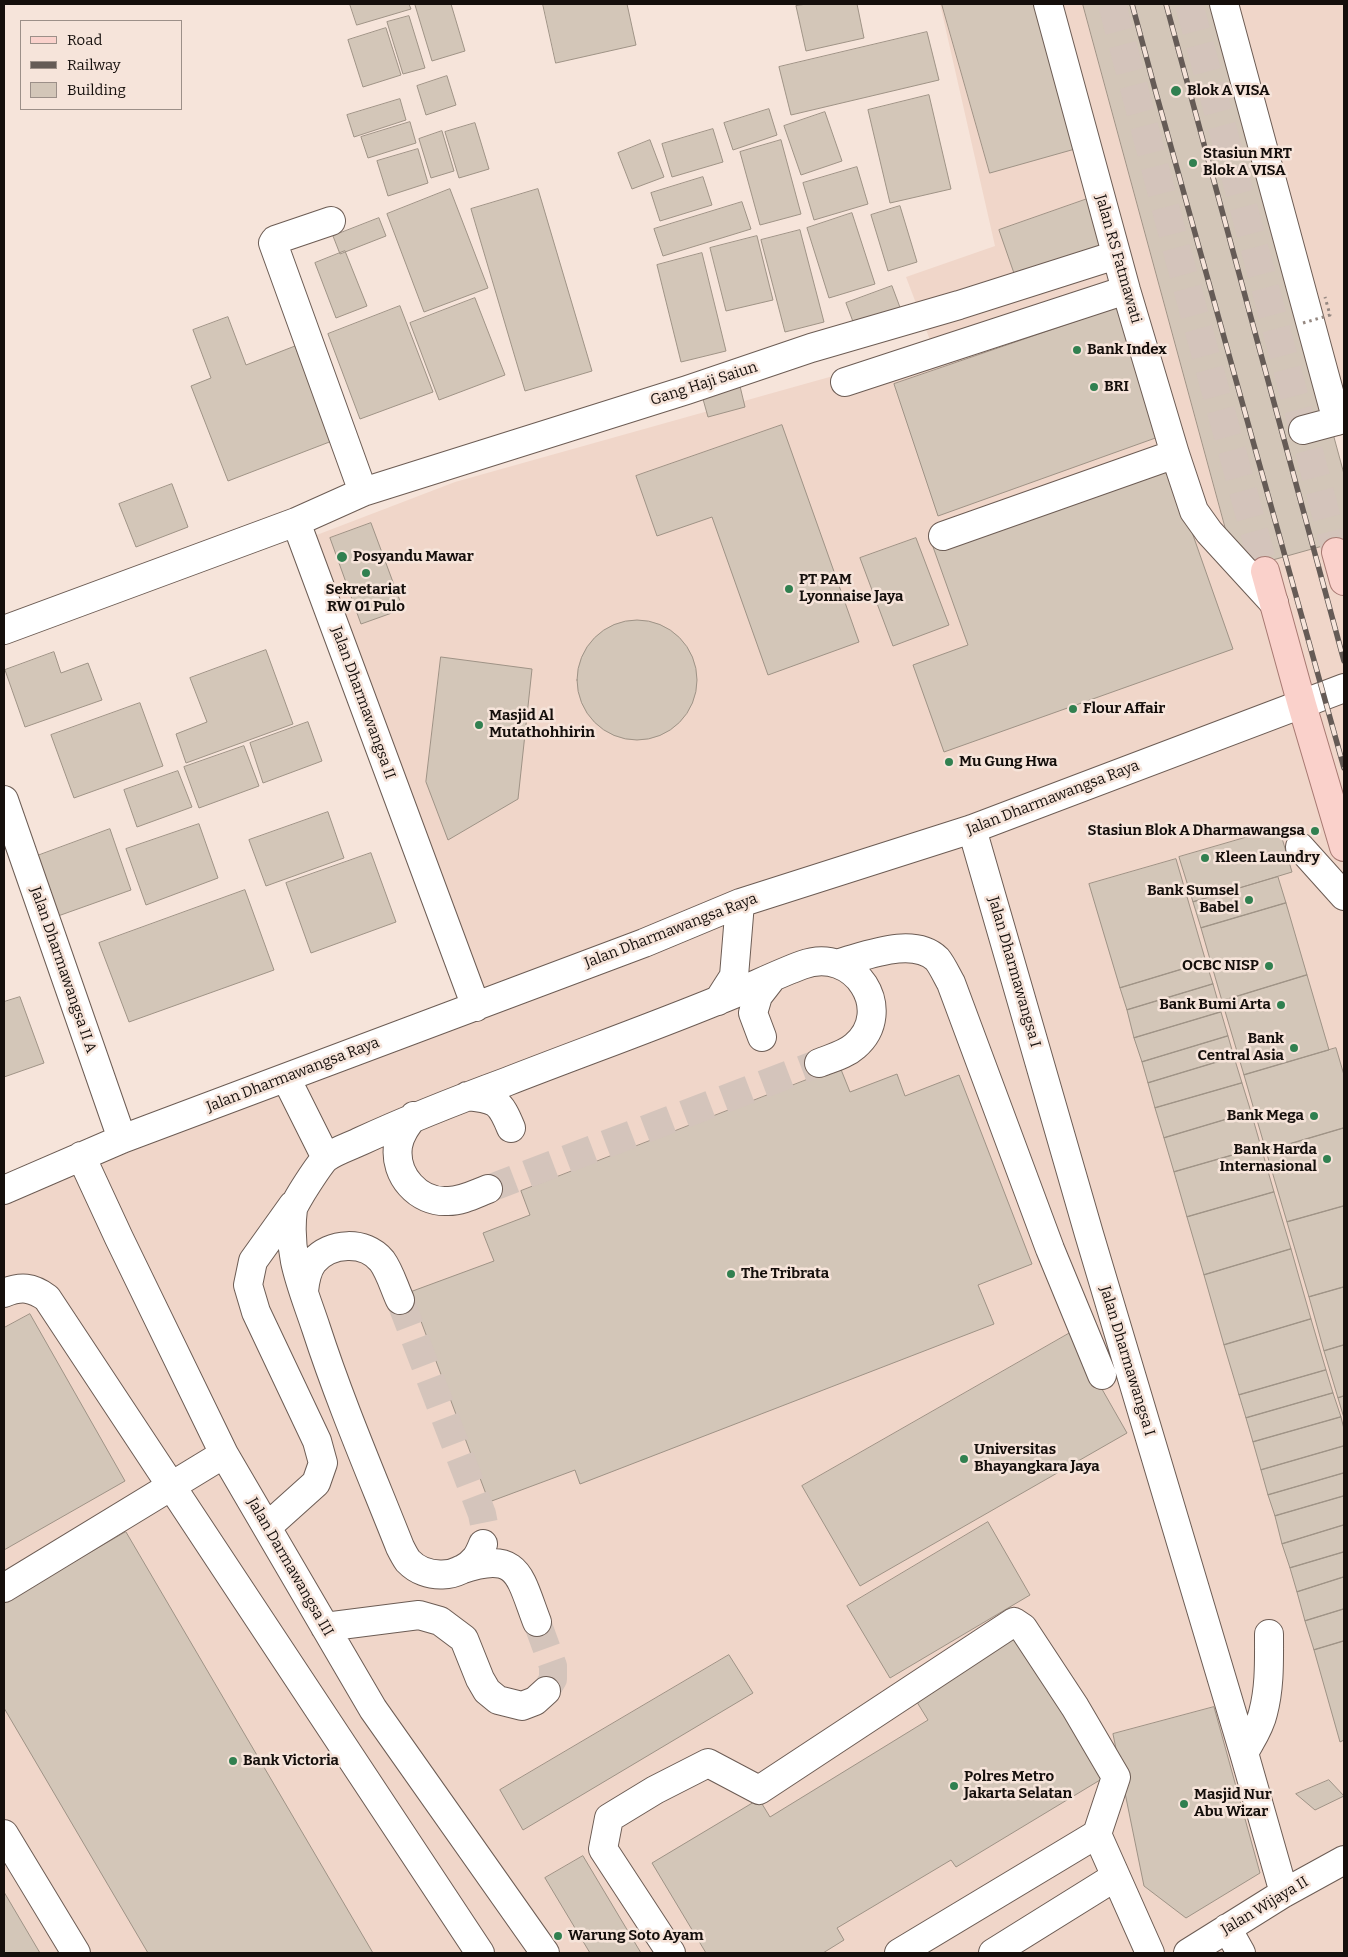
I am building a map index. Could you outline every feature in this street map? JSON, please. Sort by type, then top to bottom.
[{"type":"main road","points":[[1336,552],[1344,581]]},
{"type":"main road","name":"Jalan RS Fatmawati","points":[[1265,571],[1344,847]]},
{"type":"street","name":"Jalan RS Fatmawati","points":[[1048,4],[1126,290],[1194,511],[1209,532],[1274,603]]},
{"type":"street","points":[[1224,4],[1340,420],[1303,430]]},
{"type":"street","points":[[331,221],[275,240],[273,243],[363,492]]},
{"type":"street","name":"Gang Haji Saiun","points":[[296,522],[363,492],[686,390],[811,348],[959,305],[1116,255]]},
{"type":"street","points":[[845,382],[1126,290]]},
{"type":"street","points":[[943,536],[1175,454]]},
{"type":"street","points":[[4,630],[296,522]]},
{"type":"street","name":"Jalan Dharmawangsa II","points":[[296,522],[476,1007]]},
{"type":"street","name":"Jalan Dharmawangsa Raya","points":[[4,1190],[122,1139],[644,943],[740,903],[972,829],[1344,688]]},
{"type":"street","name":"Jalan Dharmawangsa II A","points":[[4,800],[122,1139]]},
{"type":"street","name":"Jalan Dharmawangsa I","points":[[972,829],[1089,1234],[1244,1752],[1284,1893]]},
{"type":"street","points":[[1300,847],[1344,896]]},
{"type":"street","points":[[718,1001],[734,976],[740,903]]},
{"type":"street","points":[[267,1527],[316,1482],[322,1463],[317,1441],[256,1312],[248,1285],[253,1261],[326,1158],[414,1116],[718,1001],[805,964],[822,961],[839,963],[899,947],[916,948],[936,959],[951,983],[1043,1252],[1102,1375]]},
{"type":"street","points":[[819,1063],[840,1055],[855,1046],[866,1033],[871,1017],[870,1000],[864,984],[853,971],[839,963]]},
{"type":"street","points":[[762,1037],[753,1013],[758,996],[772,978]]},
{"type":"street","points":[[286,1078],[326,1158]]},
{"type":"street","points":[[467,1096],[489,1098],[503,1109],[511,1128]]},
{"type":"street","points":[[414,1116],[403,1129],[398,1145],[398,1162],[404,1178],[416,1191],[430,1199],[447,1202],[488,1189]]},
{"type":"street","name":"Jalan Darmawangsa III","points":[[81,1156],[224,1454],[373,1709],[544,1953]]},
{"type":"street","points":[[293,1205],[291,1242],[298,1275],[329,1367],[400,1547],[408,1560],[420,1570],[435,1574],[450,1574],[478,1564],[492,1562],[506,1565],[518,1573],[538,1622]]},
{"type":"street","points":[[1043,1252],[1089,1234]]},
{"type":"street","points":[[304,1291],[306,1276],[313,1262],[324,1252],[339,1246],[355,1246],[369,1250],[381,1260],[389,1273],[400,1300]]},
{"type":"street","points":[[4,1293],[13,1290],[34,1289],[47,1298],[480,1953]]},
{"type":"street","points":[[4,1588],[170,1485],[224,1454]]},
{"type":"street","points":[[460,1570],[476,1558],[483,1544]]},
{"type":"street","points":[[325,1627],[418,1615],[440,1621],[464,1639],[480,1679],[487,1691],[498,1700],[522,1706],[535,1701],[546,1691]]},
{"type":"street","points":[[671,1953],[603,1849],[609,1818],[655,1790],[708,1763],[760,1790],[1014,1622],[1023,1628],[1075,1707],[1116,1777],[1096,1834],[899,1953]]},
{"type":"street","points":[[1244,1752],[1263,1715],[1266,1701],[1269,1678],[1269,1634]]},
{"type":"street","points":[[4,1834],[76,1953]]},
{"type":"street","points":[[1096,1834],[1150,1953]]},
{"type":"street","name":"Jalan Wijaya II","points":[[1188,1953],[1284,1893],[1344,1860]]},
{"type":"street","points":[[993,1953],[1115,1877]]},
{"type":"street","points":[[1227,1928],[1241,1953]]},
{"type":"path","points":[[1303,322],[1330,315],[1325,297]]},
{"type":"shaded area","points":[[940,4],[1344,4],[1344,421],[1323,448],[1344,519],[1344,1953],[4,1953],[4,1186],[473,996],[301,541],[455,482],[933,348],[906,277],[995,246]]},
{"type":"building","points":[[350,4],[409,4],[411,9],[357,25]]},
{"type":"building","points":[[451,4],[465,51],[432,61],[415,5]]},
{"type":"building","points":[[543,4],[627,4],[636,45],[556,63]]},
{"type":"building","points":[[807,4],[857,4],[864,38],[806,51],[796,6]]},
{"type":"building","points":[[942,4],[1034,4],[1075,149],[990,173]]},
{"type":"building","name":"Stasiun MRT Blok A VISA","points":[[1083,4],[1216,4],[1344,474],[1344,540],[1237,570]]},
{"type":"building","points":[[409,16],[425,68],[403,74],[387,22]]},
{"type":"building","points":[[386,28],[401,75],[363,87],[348,40]]},
{"type":"building","points":[[927,32],[939,80],[791,115],[779,67]]},
{"type":"building","points":[[447,76],[456,105],[426,115],[417,86]]},
{"type":"building","points":[[929,95],[951,189],[890,203],[868,110]]},
{"type":"building","points":[[400,99],[406,120],[354,137],[347,115]]},
{"type":"building","points":[[769,109],[777,135],[733,150],[724,123]]},
{"type":"building","points":[[825,112],[842,161],[801,175],[784,126]]},
{"type":"building","points":[[410,122],[416,143],[368,158],[361,137]]},
{"type":"building","points":[[475,123],[489,169],[459,178],[445,132]]},
{"type":"building","points":[[713,129],[723,162],[672,177],[662,144]]},
{"type":"building","points":[[442,131],[454,171],[431,178],[419,139]]},
{"type":"building","points":[[650,140],[664,177],[632,189],[618,153]]},
{"type":"building","points":[[781,140],[801,214],[760,225],[740,152]]},
{"type":"building","points":[[418,149],[428,183],[388,196],[377,161]]},
{"type":"building","points":[[857,167],[868,204],[814,220],[803,183]]},
{"type":"building","points":[[703,177],[712,205],[660,221],[651,193]]},
{"type":"building","points":[[450,189],[488,288],[424,312],[387,214]]},
{"type":"building","points":[[538,189],[592,371],[525,391],[471,209]]},
{"type":"building","points":[[1093,197],[1110,246],[1016,279],[999,230]]},
{"type":"building","points":[[742,202],[751,229],[663,256],[654,229]]},
{"type":"building","points":[[900,206],[917,262],[888,271],[871,215]]},
{"type":"building","points":[[852,213],[875,284],[829,298],[807,228]]},
{"type":"building","points":[[379,218],[386,236],[340,254],[333,236]]},
{"type":"building","points":[[800,230],[824,322],[785,332],[761,240]]},
{"type":"building","points":[[757,236],[773,300],[726,311],[710,248]]},
{"type":"building","points":[[345,251],[367,306],[336,318],[315,263]]},
{"type":"building","points":[[702,253],[726,351],[681,362],[657,265]]},
{"type":"building","points":[[892,286],[901,310],[855,327],[846,303]]},
{"type":"building","points":[[475,298],[505,375],[439,400],[410,323]]},
{"type":"building","points":[[400,306],[433,392],[360,419],[328,334]]},
{"type":"building","points":[[1122,306],[1161,436],[938,516],[894,384]]},
{"type":"building","points":[[228,317],[246,365],[295,346],[332,441],[228,481],[191,386],[211,378],[193,330]]},
{"type":"building","points":[[739,382],[745,407],[708,417],[701,392]]},
{"type":"building","name":"PT PAM Lyonnaise Jaya","points":[[782,425],[859,642],[768,675],[712,517],[657,536],[636,476]]},
{"type":"building","points":[[1167,461],[1233,649],[944,752],[913,665],[968,645],[932,544]]},
{"type":"building","points":[[172,484],[188,527],[136,547],[119,504]]},
{"type":"building","name":"Sekretariat RW 01 Pulo","points":[[371,523],[403,609],[361,624],[330,538]]},
{"type":"building","points":[[916,538],[949,625],[893,646],[860,558]]},
{"type":"building","points":[[637,620],[660,624],[680,637],[693,657],[697,680],[693,703],[680,723],[660,736],[637,740],[614,736],[594,723],[581,703],[577,680],[581,657],[594,637],[614,624]]},
{"type":"building","points":[[266,650],[293,724],[186,763],[176,734],[207,722],[190,678]]},
{"type":"building","points":[[54,652],[61,673],[88,663],[102,700],[25,727],[5,670]]},
{"type":"building","name":"Masjid Al Mutathohhirin","points":[[441,657],[532,669],[518,799],[448,840],[426,782]]},
{"type":"building","points":[[140,703],[163,766],[74,798],[51,735]]},
{"type":"building","points":[[308,722],[322,761],[263,783],[250,743]]},
{"type":"building","points":[[244,746],[259,786],[199,808],[184,767]]},
{"type":"building","points":[[178,771],[192,807],[137,827],[124,790]]},
{"type":"building","points":[[328,812],[344,858],[266,886],[249,840]]},
{"type":"building","points":[[199,824],[218,878],[146,905],[126,849]]},
{"type":"building","points":[[1279,828],[1292,872],[1193,902],[1179,857]]},
{"type":"building","points":[[110,829],[131,890],[58,916],[37,856]]},
{"type":"building","points":[[371,853],[396,922],[311,953],[286,883]]},
{"type":"building","points":[[1176,859],[1206,962],[1120,988],[1089,884]]},
{"type":"building","points":[[1278,877],[1286,903],[1201,928],[1193,902]]},
{"type":"building","points":[[245,890],[274,970],[129,1022],[99,943]]},
{"type":"building","points":[[1286,903],[1307,975],[1222,1001],[1201,928]]},
{"type":"building","points":[[1206,962],[1213,984],[1127,1010],[1120,988]]},
{"type":"building","points":[[1307,975],[1329,1050],[1244,1075],[1222,1001]]},
{"type":"building","points":[[1213,984],[1221,1012],[1134,1038],[1127,1010]]},
{"type":"building","points":[[20,997],[44,1063],[4,1077],[4,1002]]},
{"type":"building","points":[[1221,1012],[1228,1036],[1142,1062],[1134,1038]]},
{"type":"building","points":[[1228,1036],[1234,1057],[1148,1083],[1142,1062]]},
{"type":"building","points":[[1336,1048],[1344,1075],[1344,1128],[1266,1151],[1244,1075]]},
{"type":"building","points":[[1234,1057],[1242,1083],[1155,1108],[1148,1083]]},
{"type":"building","name":"The Tribrata","points":[[840,1067],[850,1092],[897,1074],[905,1096],[959,1075],[1032,1264],[978,1285],[994,1324],[580,1484],[575,1470],[489,1502],[410,1292],[494,1261],[483,1233],[530,1215],[521,1191]]},
{"type":"building","points":[[1242,1083],[1251,1112],[1164,1138],[1155,1108]]},
{"type":"building","points":[[1251,1112],[1261,1147],[1174,1172],[1164,1138]]},
{"type":"building","points":[[1344,1128],[1344,1206],[1287,1222],[1266,1151]]},
{"type":"building","points":[[1261,1147],[1274,1192],[1187,1217],[1174,1172]]},
{"type":"building","points":[[1274,1192],[1291,1249],[1204,1275],[1187,1217]]},
{"type":"building","points":[[1344,1206],[1344,1287],[1309,1297],[1287,1222]]},
{"type":"building","points":[[1291,1249],[1311,1319],[1224,1345],[1204,1275]]},
{"type":"building","points":[[1344,1287],[1344,1345],[1324,1351],[1309,1297]]},
{"type":"building","points":[[30,1314],[125,1481],[4,1550],[4,1328]]},
{"type":"building","points":[[1311,1319],[1326,1370],[1239,1395],[1224,1345]]},
{"type":"building","name":"Universitas Bhayangkara Jaya","points":[[1070,1333],[1127,1433],[860,1586],[802,1486]]},
{"type":"building","points":[[1344,1345],[1344,1396],[1338,1398],[1324,1351]]},
{"type":"building","points":[[1326,1370],[1333,1393],[1246,1418],[1239,1395]]},
{"type":"building","points":[[1333,1393],[1341,1417],[1253,1442],[1246,1418]]},
{"type":"building","points":[[1344,1396],[1344,1418],[1338,1398]]},
{"type":"building","points":[[1341,1417],[1344,1429],[1344,1446],[1261,1470],[1253,1442]]},
{"type":"building","points":[[1344,1446],[1344,1473],[1268,1495],[1261,1470]]},
{"type":"building","points":[[1344,1473],[1344,1496],[1275,1516],[1268,1495]]},
{"type":"building","points":[[1344,1496],[1344,1525],[1282,1544],[1275,1516]]},
{"type":"building","points":[[988,1522],[1030,1595],[890,1678],[847,1606]]},
{"type":"building","points":[[1344,1525],[1344,1552],[1290,1568],[1282,1544]]},
{"type":"building","points":[[126,1532],[373,1953],[148,1953],[4,1708],[4,1603]]},
{"type":"building","points":[[1344,1552],[1344,1577],[1297,1592],[1290,1568]]},
{"type":"building","points":[[1344,1577],[1344,1609],[1305,1621],[1297,1592]]},
{"type":"building","points":[[1344,1609],[1344,1641],[1314,1650],[1305,1621]]},
{"type":"building","name":"Polres Metro Jakarta Selatan","points":[[1021,1628],[1110,1774],[956,1867],[951,1860],[837,1928],[844,1940],[823,1953],[706,1953],[652,1863],[759,1799],[770,1817],[928,1720],[912,1694]]},
{"type":"building","points":[[1344,1641],[1344,1740],[1340,1742],[1314,1650]]},
{"type":"building","points":[[729,1655],[753,1693],[523,1830],[500,1790]]},
{"type":"building","name":"Masjid Nur Abu Wizar","points":[[1214,1707],[1260,1873],[1186,1918],[1144,1886],[1113,1734]]},
{"type":"building","points":[[1329,1780],[1344,1796],[1315,1810],[1296,1794]]},
{"type":"building","points":[[583,1856],[641,1953],[590,1953],[545,1878]]},
{"type":"building","points":[[4,1892],[40,1953],[4,1953]]},
{"type":"tunnel","points":[[1112,4],[1174,240],[1265,571]]},
{"type":"tunnel","points":[[1189,4],[1336,552]]},
{"type":"tunnel","points":[[488,1189],[819,1063]]},
{"type":"tunnel","points":[[400,1300],[482,1514],[485,1529],[483,1544]]},
{"type":"tunnel","points":[[537,1622],[553,1666],[553,1679],[546,1691]]},
{"type":"railway","points":[[1132,4],[1344,768]]},
{"type":"railway","points":[[1166,4],[1344,661]]},
{"type":"place","name":"Blok A VISA","points":[[1176,91]]},
{"type":"place","name":"Stasiun MRT Blok A VISA","points":[[1193,163]]},
{"type":"place","name":"Bank Index","points":[[1077,350]]},
{"type":"place","name":"BRI","points":[[1094,387]]},
{"type":"place","name":"Posyandu Mawar","points":[[342,557]]},
{"type":"place","name":"Sekretariat RW 01 Pulo","points":[[366,573]]},
{"type":"place","name":"PT PAM Lyonnaise Jaya","points":[[789,589]]},
{"type":"place","name":"Flour Affair","points":[[1073,709]]},
{"type":"place","name":"Masjid Al Mutathohhirin","points":[[479,725]]},
{"type":"place","name":"Mu Gung Hwa","points":[[949,762]]},
{"type":"place","name":"Stasiun Blok A Dharmawangsa","points":[[1315,831]]},
{"type":"place","name":"Kleen Laundry","points":[[1205,858]]},
{"type":"place","name":"Bank Sumsel Babel","points":[[1249,900]]},
{"type":"place","name":"OCBC NISP","points":[[1269,966]]},
{"type":"place","name":"Bank Bumi Arta","points":[[1281,1005]]},
{"type":"place","name":"Bank Central Asia","points":[[1294,1048]]},
{"type":"place","name":"Bank Mega","points":[[1314,1116]]},
{"type":"place","name":"Bank Harda Internasional","points":[[1327,1159]]},
{"type":"place","name":"The Tribrata","points":[[731,1274]]},
{"type":"place","name":"Universitas Bhayangkara Jaya","points":[[964,1459]]},
{"type":"place","name":"Bank Victoria","points":[[233,1761]]},
{"type":"place","name":"Polres Metro Jakarta Selatan","points":[[954,1786]]},
{"type":"place","name":"Masjid Nur Abu Wizar","points":[[1184,1804]]},
{"type":"place","name":"Warung Soto Ayam","points":[[558,1936]]}]
